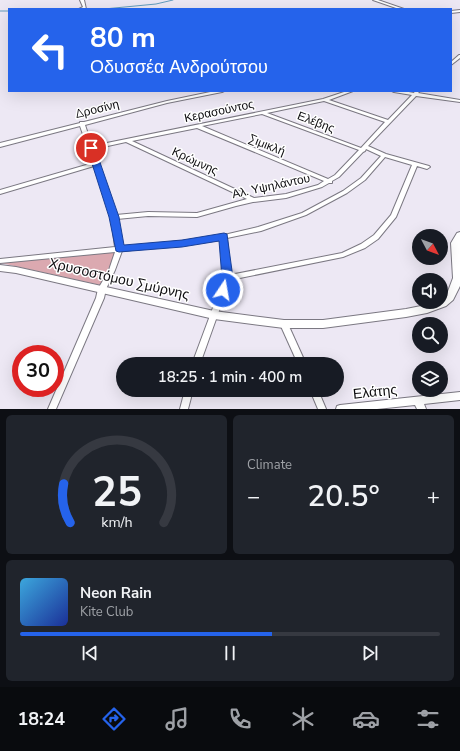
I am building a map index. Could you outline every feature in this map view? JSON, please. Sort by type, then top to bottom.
[{"type":"street","points":[[376,0],[399,8]]},
{"type":"street","name":"Δροσίνη","points":[[0,145],[167,102],[217,92]]},
{"type":"street","name":"Κερασούντος","points":[[91,148],[324,100],[348,92]]},
{"type":"street","points":[[416,92],[460,101]]},
{"type":"street","name":"Αλ. Υψηλάντου","points":[[114,217],[148,214],[197,215],[253,200],[291,195],[330,182],[364,149],[416,92]]},
{"type":"street","points":[[324,100],[389,122]]},
{"type":"street","name":"Ελέβης","points":[[263,112],[364,149],[427,167]]},
{"type":"street","points":[[52,409],[100,298],[102,289],[112,270],[119,249],[114,217],[82,123]]},
{"type":"street","name":"Σιμικλή","points":[[196,126],[330,182]]},
{"type":"street","name":"Κρώμνης","points":[[128,141],[253,200]]},
{"type":"street","points":[[0,261],[182,243],[224,237],[289,220],[318,207],[359,182],[370,172],[384,155]]},
{"type":"street","points":[[0,192],[95,164]]},
{"type":"street","points":[[228,278],[342,255],[363,246],[376,237],[394,216],[415,164]]},
{"type":"street","name":"Χρυσοστόμου Σμύρνης","points":[[0,268],[16,270],[214,315],[284,324],[323,324],[417,312],[443,303],[450,297],[458,278],[455,243],[460,235]]},
{"type":"street","points":[[199,357],[228,278],[224,237]]},
{"type":"street","points":[[284,324],[299,357]]},
{"type":"street","name":"Ελάτης","points":[[340,409],[420,405],[460,396]]},
{"type":"street","points":[[184,409],[187,397]]},
{"type":"street","points":[[317,397],[322,409]]},
{"type":"shaded area","points":[[117,252],[100,285],[1,263]]},
{"type":"waterway","points":[[114,8],[156,4],[173,0]]},
{"type":"waterway","points":[[0,11],[8,11]]},
{"type":"route","points":[[91,148],[95,164],[114,217],[119,249],[224,237],[228,278],[223,290]]}]
